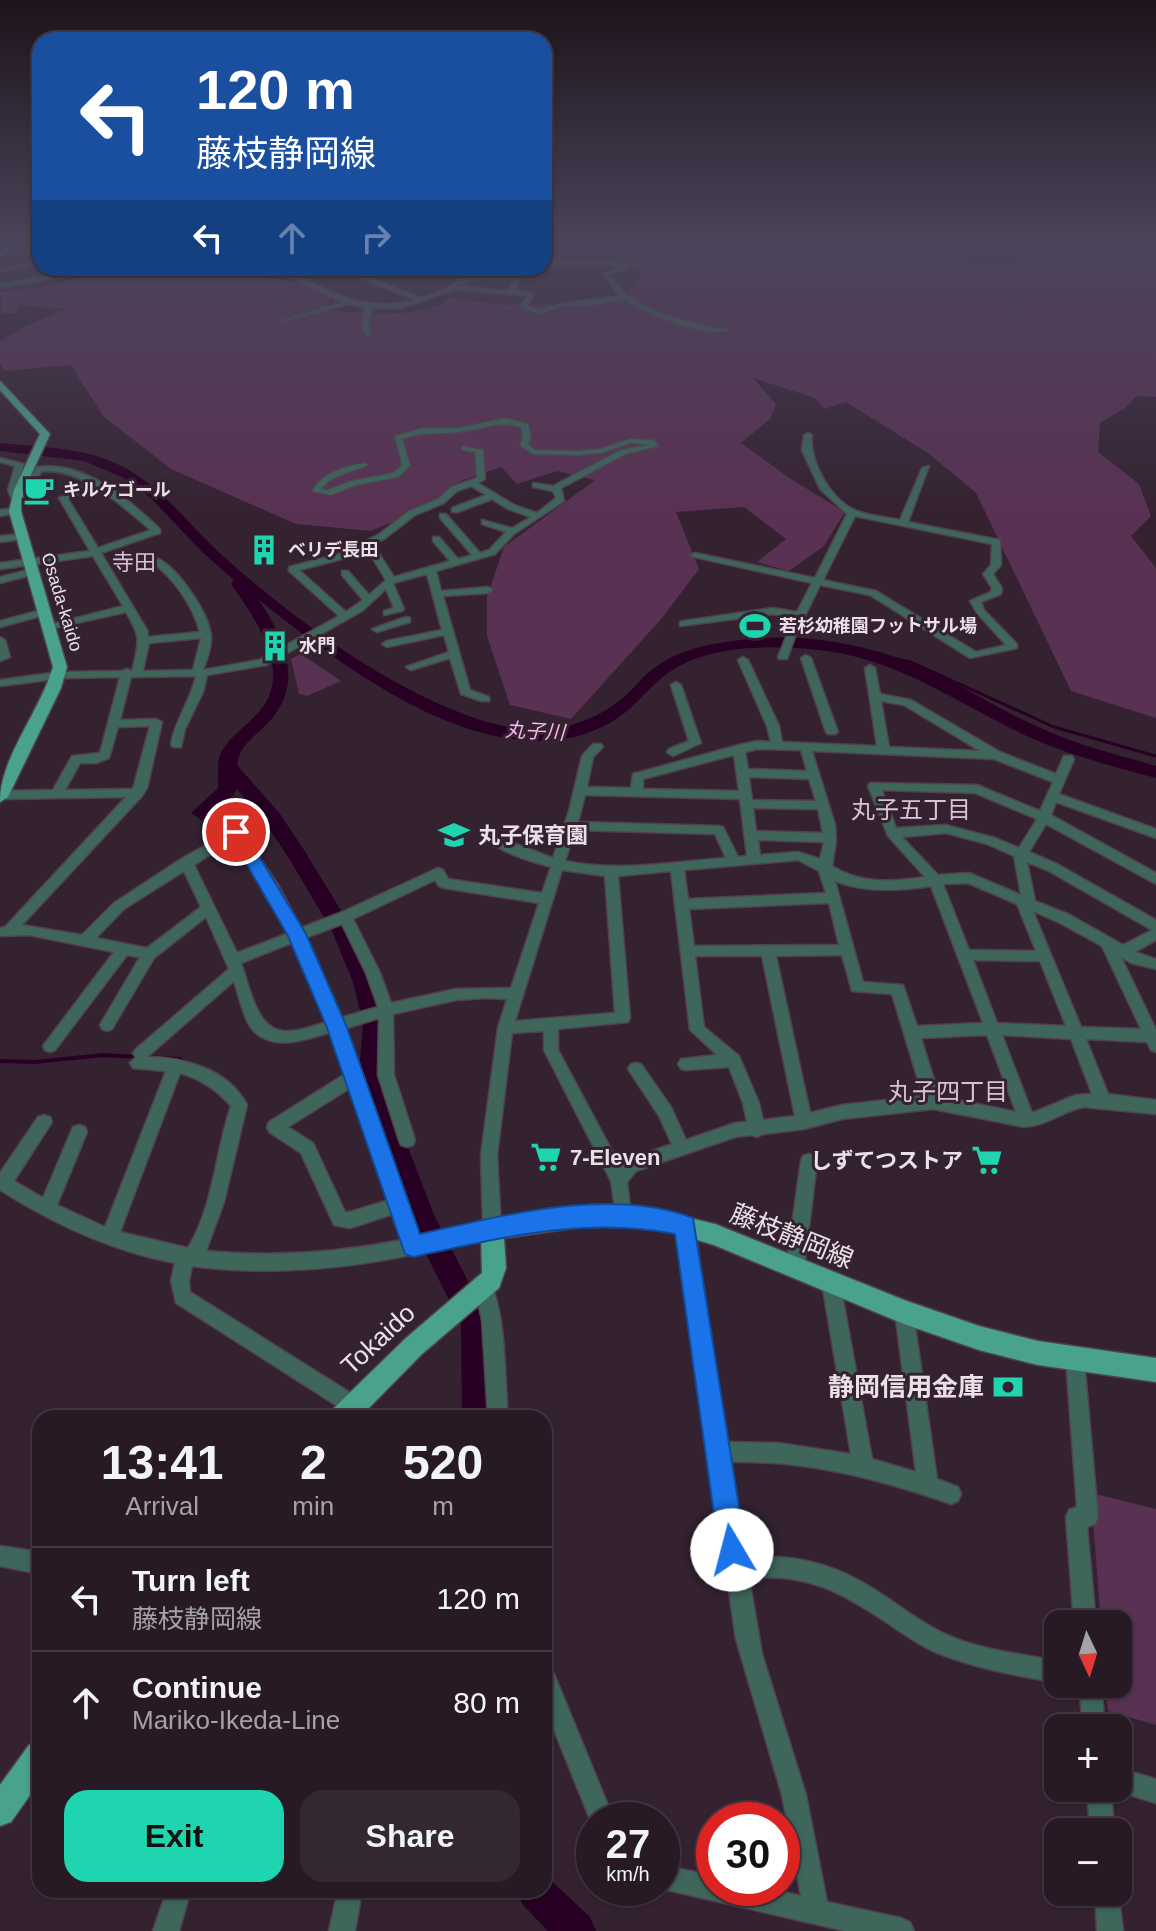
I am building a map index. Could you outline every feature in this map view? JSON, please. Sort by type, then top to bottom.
[{"type":"main road","name":"Osada-kaido","points":[[0,384],[44,431],[42,443],[17,496],[15,511],[60,659],[59,676],[0,796]]},
{"type":"main road","name":"藤枝静岡線","points":[[492,1229],[565,1217],[623,1216],[685,1225],[904,1312],[979,1338],[1075,1360],[1156,1370]]},
{"type":"main road","points":[[473,1296],[495,1268],[492,1229]]},
{"type":"main road","name":"Tokaido","points":[[349,1410],[473,1296]]},
{"type":"main road","points":[[0,1811],[32,1767]]},
{"type":"street","points":[[368,331],[369,335]]},
{"type":"street","points":[[364,465],[333,474],[316,491],[328,493],[354,483],[396,475],[406,465],[398,438],[422,430],[459,430],[506,420],[525,426],[527,437],[524,445],[533,452],[587,453],[638,440],[654,444],[651,449],[624,452],[556,489],[536,485]]},
{"type":"street","points":[[695,556],[873,593],[974,656],[1013,646],[980,611],[975,601],[996,594],[997,588],[988,574],[997,562],[997,542],[852,513],[824,489],[806,450],[808,435]]},
{"type":"street","points":[[387,613],[399,609],[389,581],[368,543],[381,537],[405,517],[433,506],[454,489],[481,479],[479,450],[465,448]]},
{"type":"street","points":[[0,460],[20,464],[12,495],[17,496],[45,467],[95,484],[130,505],[157,531],[93,553],[31,567],[0,580]]},
{"type":"street","points":[[903,523],[926,468]]},
{"type":"street","points":[[0,480],[16,479]]},
{"type":"street","points":[[472,483],[511,507],[538,516]]},
{"type":"street","points":[[56,795],[76,759],[96,759],[105,755],[144,640],[129,608],[93,553],[63,498],[95,484]]},
{"type":"street","points":[[0,683],[59,676],[132,672],[200,673],[250,667],[346,617],[369,601],[389,581],[492,552],[512,531],[561,499],[556,489]]},
{"type":"street","points":[[455,510],[492,496]]},
{"type":"street","points":[[0,513],[15,511]]},
{"type":"street","points":[[784,656],[790,635],[852,513]]},
{"type":"street","points":[[443,516],[478,556]]},
{"type":"street","points":[[485,522],[512,531]]},
{"type":"street","points":[[0,539],[21,537]]},
{"type":"street","points":[[436,539],[457,563]]},
{"type":"street","points":[[346,617],[292,569],[371,549]]},
{"type":"street","points":[[156,561],[163,563],[179,583],[202,621],[206,634],[198,692],[179,729],[177,744]]},
{"type":"street","points":[[0,566],[31,567]]},
{"type":"street","points":[[431,571],[465,692],[485,699]]},
{"type":"street","points":[[345,573],[369,601]]},
{"type":"street","points":[[436,594],[488,590]]},
{"type":"street","points":[[50,626],[129,608]]},
{"type":"street","points":[[684,624],[773,611],[800,616]]},
{"type":"street","points":[[0,624],[45,612]]},
{"type":"street","points":[[377,629],[401,621],[408,640]]},
{"type":"street","points":[[387,644],[446,632]]},
{"type":"street","points":[[144,640],[206,634]]},
{"type":"street","points":[[0,640],[5,657],[0,658]]},
{"type":"street","points":[[411,667],[452,654]]},
{"type":"street","points":[[806,658],[832,732]]},
{"type":"street","points":[[743,660],[773,726],[777,745]]},
{"type":"street","points":[[870,668],[883,748]]},
{"type":"street","points":[[673,752],[695,743],[676,685]]},
{"type":"street","points":[[875,697],[907,702],[996,755],[1059,780]]},
{"type":"street","points":[[5,932],[138,793],[156,722],[113,724]]},
{"type":"street","points":[[637,792],[637,777],[757,745],[996,755]]},
{"type":"street","points":[[805,746],[830,838],[825,868],[857,987],[898,989],[933,1102]]},
{"type":"street","points":[[44,1122],[2,1182],[47,1209],[110,1236],[189,1256],[259,1263],[307,1262],[419,1245],[492,1229],[489,1155],[505,1028],[580,791],[588,756],[597,747]]},
{"type":"street","points":[[739,749],[754,858]]},
{"type":"street","points":[[1068,759],[1044,817],[1020,856],[1026,903],[1104,1103]]},
{"type":"street","points":[[742,773],[813,775]]},
{"type":"street","points":[[1027,1120],[935,880],[892,833],[874,786],[977,789],[1044,817],[1156,879]]},
{"type":"street","points":[[580,791],[822,805]]},
{"type":"street","points":[[0,796],[138,793]]},
{"type":"street","points":[[1052,796],[1156,834]]},
{"type":"street","points":[[569,826],[719,830],[733,860]]},
{"type":"street","points":[[892,833],[946,829],[965,832],[1052,867],[1156,926]]},
{"type":"street","points":[[85,941],[119,906],[236,832],[297,934],[336,1025],[398,1205],[419,1245]]},
{"type":"street","points":[[750,835],[830,838]]},
{"type":"street","points":[[492,839],[555,866],[611,872],[798,856],[842,879],[866,884],[905,885],[969,878],[1065,919],[1123,952],[1156,964]]},
{"type":"street","points":[[186,862],[235,965],[253,1017],[261,1030],[287,1038],[444,995],[472,992],[515,994]]},
{"type":"street","points":[[677,866],[697,1030],[734,1060],[751,1103],[757,1130]]},
{"type":"street","points":[[505,1028],[623,1018],[611,872]]},
{"type":"street","points":[[344,1410],[182,1297],[180,1281],[189,1256],[201,1245],[219,1187],[229,1132],[239,1105],[218,1083],[176,1064],[140,1058],[235,965],[297,934],[345,917],[438,873],[444,883],[546,899]]},
{"type":"street","points":[[681,904],[834,898]]},
{"type":"street","points":[[107,1025],[149,954],[208,909]]},
{"type":"street","points":[[345,917],[373,973],[386,1009],[386,1075],[406,1136],[377,1142]]},
{"type":"street","points":[[5,932],[29,930],[149,954]]},
{"type":"street","points":[[1123,952],[1156,934]]},
{"type":"street","points":[[1108,944],[1154,1041]]},
{"type":"street","points":[[50,1046],[124,949]]},
{"type":"street","points":[[688,951],[848,950]]},
{"type":"street","points":[[768,951],[804,1122]]},
{"type":"street","points":[[964,955],[1045,956]]},
{"type":"street","points":[[551,1024],[551,1050],[619,1180],[623,1216]]},
{"type":"street","points":[[911,1032],[992,1029],[1154,1041]]},
{"type":"street","points":[[686,1064],[734,1060]]},
{"type":"street","points":[[110,1236],[176,1064]]},
{"type":"street","points":[[636,1069],[665,1112],[681,1147]]},
{"type":"street","points":[[354,1077],[275,1127],[307,1148],[340,1219],[350,1220],[398,1205]]},
{"type":"street","points":[[619,1180],[630,1166],[735,1130],[757,1130],[842,1112],[949,1102],[992,1115],[1027,1120],[1049,1116],[1078,1101],[1156,1107]]},
{"type":"street","points":[[47,1209],[79,1132]]},
{"type":"street","points":[[795,1268],[809,1161]]},
{"type":"street","points":[[685,1225],[735,1569],[756,1682],[791,1789],[809,1859],[816,1912]]},
{"type":"street","points":[[831,1283],[863,1464]]},
{"type":"street","points":[[473,1296],[491,1320],[497,1410]]},
{"type":"street","points":[[904,1312],[928,1486]]},
{"type":"street","points":[[1075,1360],[1088,1517],[1076,1517],[1084,1610]]},
{"type":"street","points":[[718,1452],[796,1452],[863,1464],[951,1494]]},
{"type":"street","points":[[0,1556],[32,1562]]},
{"type":"street","points":[[735,1569],[771,1566],[812,1570],[853,1588],[937,1642],[1044,1669]]},
{"type":"street","points":[[552,1697],[595,1802]]},
{"type":"street","points":[[1132,1784],[1156,1791]]},
{"type":"street","points":[[680,1881],[901,1931]]},
{"type":"street","points":[[166,1931],[176,1898]]},
{"type":"street","points":[[342,1931],[348,1898]]},
{"type":"street","points":[[1108,1906],[1110,1931]]},
{"type":"shaded area","points":[[16,331],[1156,331],[1156,397],[1136,396],[1125,408],[1100,423],[1098,452],[1139,484],[1151,516],[1131,536],[1156,568],[1156,718],[1071,691],[976,493],[928,453],[846,402],[824,409],[815,398],[753,378],[776,404],[770,419],[741,443],[845,512],[824,546],[789,571],[757,562],[786,539],[744,507],[676,512],[699,569],[662,618],[571,719],[510,705],[487,636],[487,597],[504,547],[595,480],[557,471],[517,484],[501,467],[461,481],[423,509],[371,531],[296,524],[171,469],[103,416],[71,365],[5,371],[0,364],[0,341]]},
{"type":"shaded area","points":[[301,654],[341,681],[307,696],[299,694],[291,659]]},
{"type":"shaded area","points":[[1091,1493],[1156,1509],[1156,1725],[1132,1718],[1132,1714],[1108,1711],[1107,1698],[1132,1698],[1132,1610],[1100,1610]]},
{"type":"waterway","name":"丸子川","points":[[0,447],[85,458],[127,474],[156,496],[221,562],[312,633],[418,700],[485,728],[538,736],[573,731],[606,718],[626,704],[659,672],[683,658],[742,644],[802,644],[847,649],[892,661],[930,677],[1038,734],[1156,772]]},
{"type":"waterway","points":[[228,766],[230,754],[238,742],[268,713],[277,697],[281,680],[276,646],[259,613],[238,584]]},
{"type":"waterway","points":[[842,647],[911,662],[1054,727],[1156,756]]},
{"type":"waterway","points":[[201,813],[227,791],[228,766]]},
{"type":"waterway","points":[[228,766],[273,819],[297,855],[342,930],[364,982],[375,1023],[372,1061],[391,1137],[423,1221],[475,1322],[477,1410]]},
{"type":"waterway","points":[[0,1061],[35,1062],[103,1055],[179,1059],[187,1063]]},
{"type":"waterway","points":[[544,1898],[576,1931]]},
{"type":"place","name":"キルケゴール","points":[[39,490]]},
{"type":"place","name":"ベリデ長田","points":[[264,550]]},
{"type":"place","name":"若杉幼稚園フットサル場","points":[[755,626]]},
{"type":"place","name":"水門","points":[[275,646]]},
{"type":"place","name":"丸子保育園","points":[[454,835]]},
{"type":"place","name":"7-Eleven","points":[[546,1157]]},
{"type":"place","name":"しずてつストア","points":[[987,1160]]},
{"type":"place","name":"静岡信用金庫","points":[[1008,1387]]},
{"type":"district","name":"寺田","points":[[134,562]]},
{"type":"district","name":"丸子五丁目","points":[[911,809]]},
{"type":"district","name":"丸子四丁目","points":[[948,1091]]},
{"type":"route","points":[[236,832],[297,934],[336,1025],[413,1246],[510,1225],[565,1217],[640,1216],[685,1225],[732,1550]]}]
